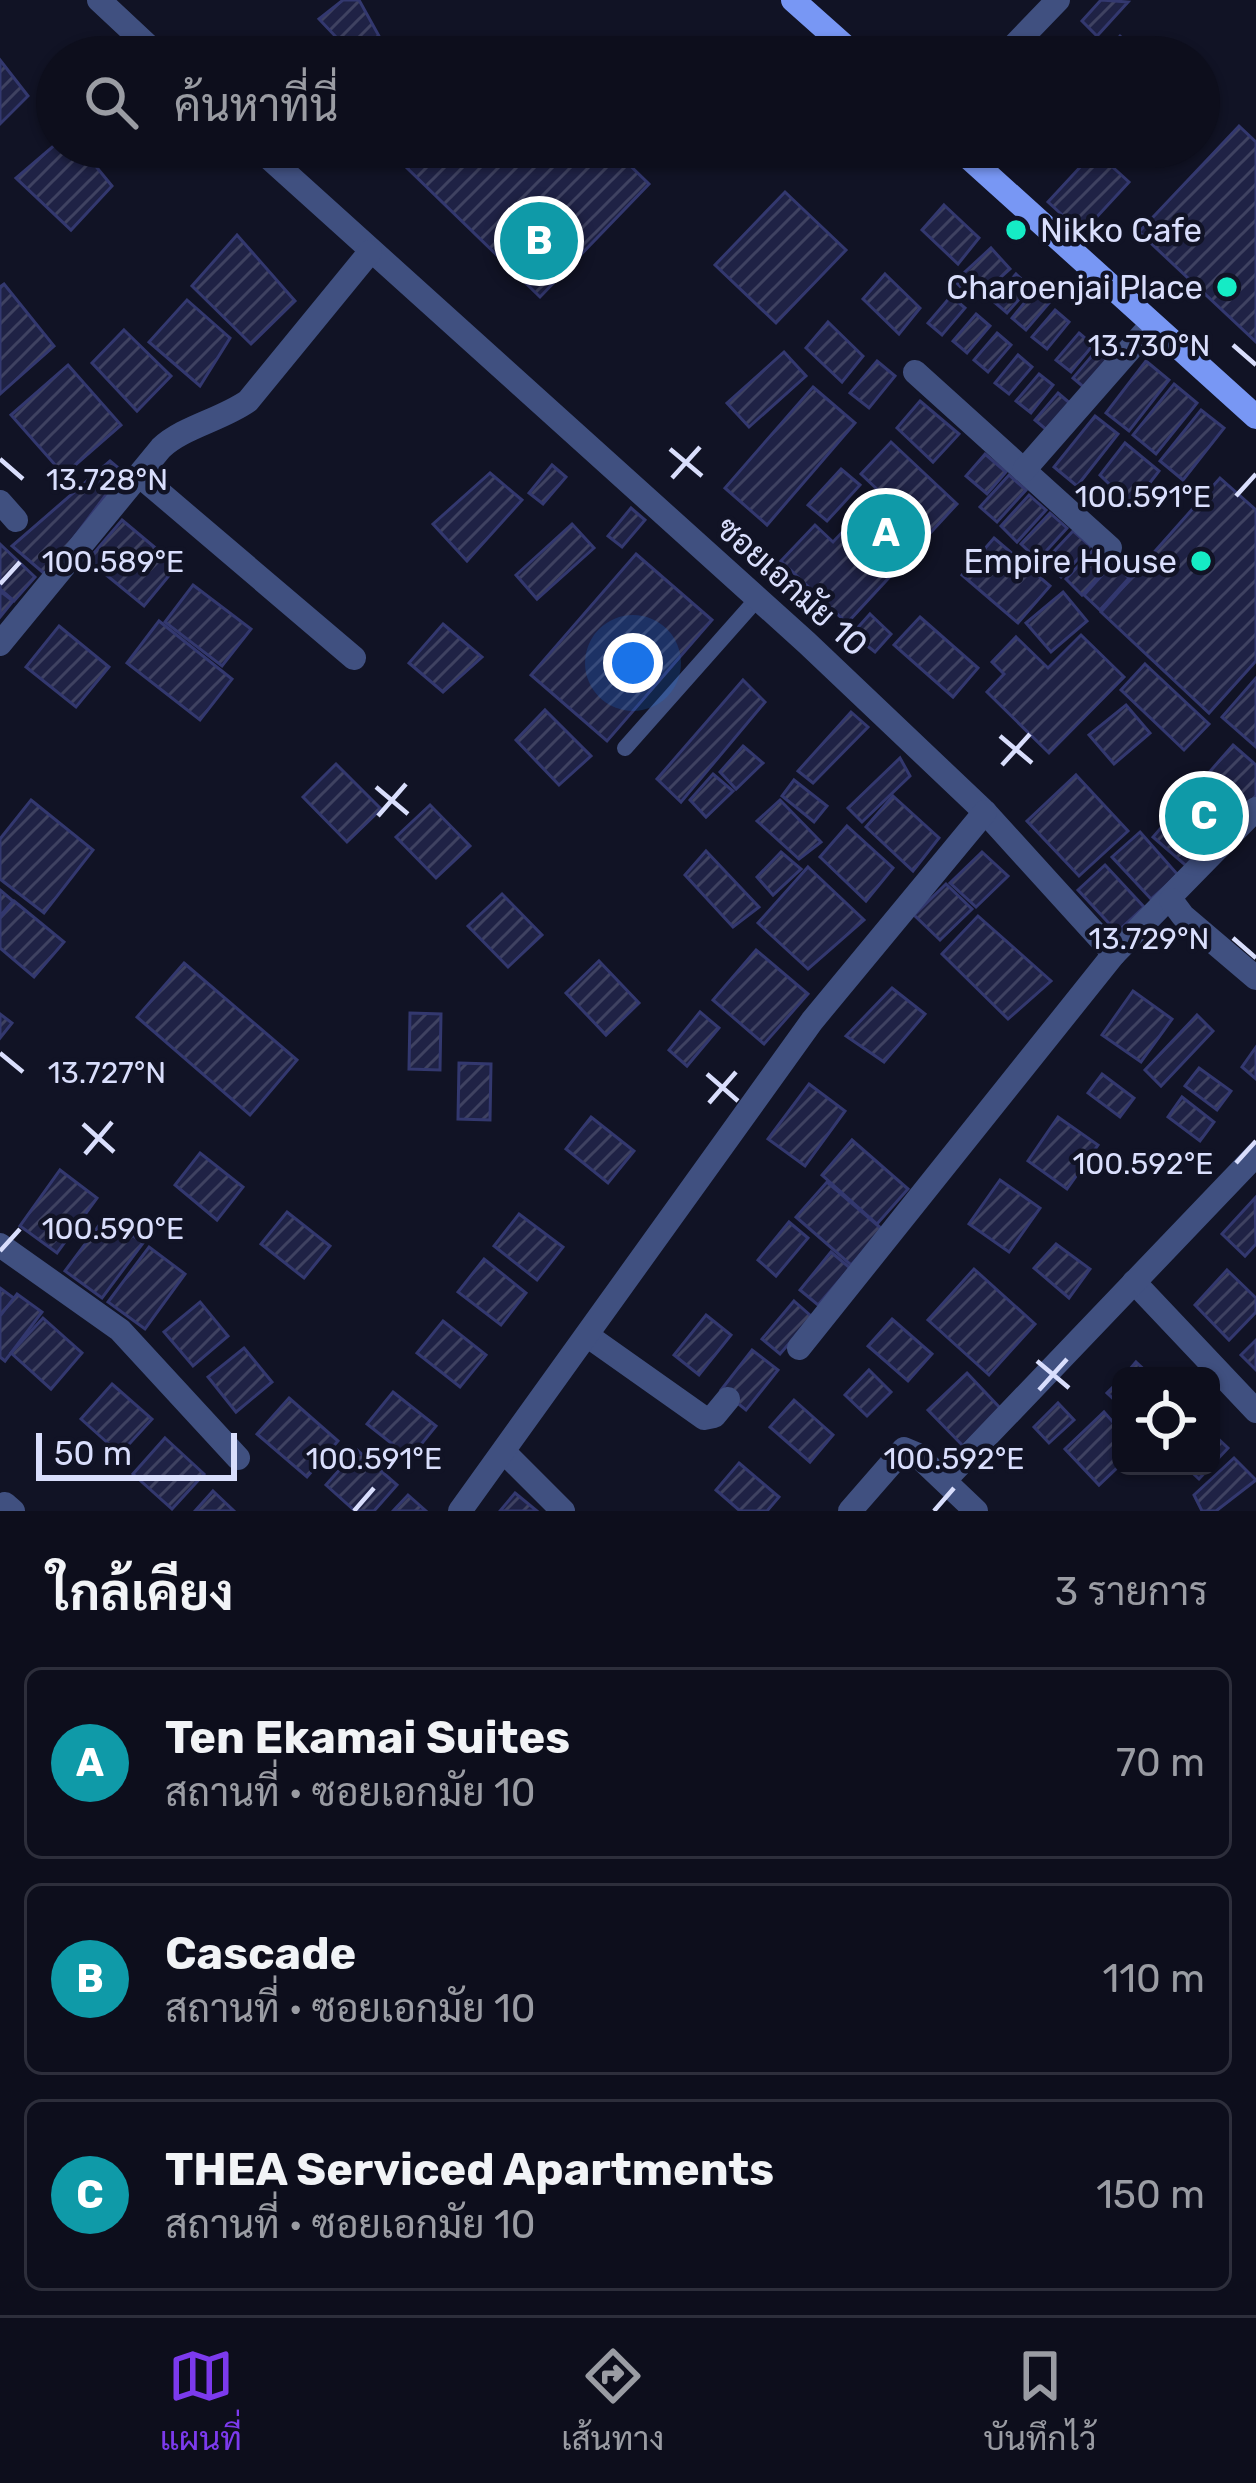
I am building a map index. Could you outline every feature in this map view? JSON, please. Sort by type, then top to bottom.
[{"type":"street","points":[[99,0],[138,36]]},
{"type":"street","points":[[794,0],[834,36]]},
{"type":"street","points":[[1023,36],[1058,0]]},
{"type":"street","name":"ซอยเอกมัย 10","points":[[280,168],[758,598],[985,812],[1114,955]]},
{"type":"street","points":[[980,168],[1256,417]]},
{"type":"street","points":[[0,644],[172,437],[224,418],[248,401],[370,252]]},
{"type":"street","points":[[1024,470],[1152,324]]},
{"type":"street","points":[[915,372],[1110,548]]},
{"type":"street","points":[[139,475],[354,658]]},
{"type":"street","points":[[800,1348],[1114,955],[1256,809]]},
{"type":"street","points":[[460,1511],[812,1021],[985,812]]},
{"type":"street","points":[[1171,900],[1183,916],[1256,978]]},
{"type":"street","points":[[945,1480],[1256,1155]]},
{"type":"street","points":[[0,1245],[120,1330],[238,1458]]},
{"type":"street","points":[[1134,1282],[1256,1411]]},
{"type":"street","points":[[588,1336],[704,1418],[714,1416],[728,1399]]},
{"type":"street","points":[[850,1511],[904,1449],[976,1511]]},
{"type":"street","points":[[505,1453],[562,1511]]},
{"type":"lane","points":[[625,748],[758,598]]},
{"type":"building","points":[[343,0],[359,0],[379,36],[335,36],[319,19]]},
{"type":"building","points":[[1101,0],[1128,2],[1097,36],[1082,21]]},
{"type":"building","points":[[0,60],[28,96],[0,124]]},
{"type":"building","name":"Charoenjai Place","points":[[1239,126],[1256,142],[1256,342],[1139,232],[1199,168],[1220,168],[1220,146]]},
{"type":"building","points":[[36,161],[36,168],[97,168],[112,186],[71,230],[16,178]]},
{"type":"building","points":[[407,168],[633,168],[649,184],[540,297]]},
{"type":"building","points":[[1079,168],[1114,168],[1129,182],[1082,233],[1048,202]]},
{"type":"building","points":[[785,192],[846,250],[776,323],[715,265]]},
{"type":"building","points":[[944,205],[979,238],[958,264],[922,230]]},
{"type":"building","points":[[237,235],[295,301],[251,344],[192,286]]},
{"type":"building","points":[[991,248],[1010,269],[974,301],[955,281]]},
{"type":"building","points":[[885,274],[920,308],[899,334],[863,299]]},
{"type":"building","points":[[1016,274],[1030,287],[1007,313],[993,301]]},
{"type":"building","points":[[4,284],[54,346],[0,394],[0,287]]},
{"type":"building","points":[[1034,291],[1049,303],[1026,330],[1012,318]]},
{"type":"building","points":[[951,296],[965,308],[942,335],[928,323]]},
{"type":"building","points":[[187,300],[230,338],[200,386],[149,342]]},
{"type":"building","points":[[1055,310],[1069,322],[1047,349],[1032,337]]},
{"type":"building","points":[[976,314],[990,326],[967,353],[953,341]]},
{"type":"building","points":[[828,322],[863,356],[842,382],[806,348]]},
{"type":"building","points":[[124,330],[171,376],[137,411],[92,363]]},
{"type":"building","points":[[997,333],[1011,345],[988,372],[974,360]]},
{"type":"building","points":[[1079,333],[1093,345],[1071,372],[1056,360]]},
{"type":"building","points":[[1096,351],[1110,363],[1087,390],[1073,378]]},
{"type":"building","points":[[784,352],[806,376],[749,427],[727,403]]},
{"type":"building","points":[[1018,355],[1032,367],[1009,394],[995,383]]},
{"type":"building","points":[[877,361],[895,376],[869,408],[850,393]]},
{"type":"building","points":[[1146,361],[1169,380],[1129,431],[1106,413]]},
{"type":"building","points":[[68,365],[121,425],[64,475],[11,415]]},
{"type":"building","points":[[1039,374],[1053,385],[1031,413],[1016,401]]},
{"type":"building","points":[[1174,384],[1197,403],[1156,454],[1133,435]]},
{"type":"building","points":[[813,387],[855,423],[767,525],[725,488]]},
{"type":"building","points":[[1058,393],[1072,405],[1049,432],[1035,420]]},
{"type":"building","points":[[920,401],[959,434],[933,462],[897,428]]},
{"type":"building","points":[[1201,410],[1224,428],[1183,480],[1160,461]]},
{"type":"building","points":[[1095,416],[1118,434],[1077,486],[1054,467]]},
{"type":"building","points":[[891,442],[957,504],[847,623],[781,561],[815,525],[833,542],[880,492],[861,474]]},
{"type":"building","points":[[1125,443],[1159,471],[1132,506],[1100,475]]},
{"type":"building","points":[[985,454],[1006,472],[987,494],[966,476]]},
{"type":"building","points":[[110,461],[123,472],[46,575],[12,546]]},
{"type":"building","points":[[552,465],[566,477],[543,504],[529,493]]},
{"type":"building","points":[[841,469],[860,485],[827,521],[808,505]]},
{"type":"building","points":[[490,473],[522,500],[467,561],[433,524]]},
{"type":"building","points":[[1009,475],[1026,490],[997,522],[980,507]]},
{"type":"building","name":"Empire House","points":[[1220,478],[1256,510],[1256,661],[1209,713],[1101,612]]},
{"type":"building","points":[[1029,495],[1046,510],[1017,542],[1001,526]]},
{"type":"building","points":[[631,508],[645,520],[622,547],[608,536]]},
{"type":"building","points":[[1050,513],[1067,528],[1038,560],[1021,544]]},
{"type":"building","points":[[122,520],[177,566],[144,606],[88,560]]},
{"type":"building","points":[[572,524],[594,548],[537,599],[516,575]]},
{"type":"building","points":[[1073,531],[1090,546],[1061,577],[1044,562]]},
{"type":"building","points":[[994,538],[1050,586],[1018,623],[962,575]]},
{"type":"building","points":[[0,544],[35,577],[14,601],[0,589]]},
{"type":"building","points":[[1095,548],[1111,563],[1082,595],[1066,579]]},
{"type":"building","points":[[636,554],[712,620],[607,741],[531,675]]},
{"type":"building","points":[[1113,563],[1129,578],[1100,610],[1084,595]]},
{"type":"building","points":[[193,585],[251,629],[222,666],[165,622]]},
{"type":"building","points":[[0,591],[13,601],[0,617]]},
{"type":"building","points":[[1063,592],[1087,621],[1051,652],[1026,623]]},
{"type":"building","points":[[870,614],[891,634],[875,652],[852,634]]},
{"type":"building","points":[[920,617],[978,668],[953,697],[894,645]]},
{"type":"building","points":[[159,621],[232,679],[200,720],[127,663]]},
{"type":"building","points":[[443,624],[482,657],[443,692],[409,663]]},
{"type":"building","points":[[59,626],[109,667],[76,707],[26,667]]},
{"type":"building","points":[[1081,635],[1124,677],[1049,753],[987,692],[1004,674],[992,662],[1016,637],[1048,668]]},
{"type":"building","points":[[1145,664],[1209,724],[1184,750],[1121,690]]},
{"type":"building","points":[[1256,678],[1256,747],[1222,717]]},
{"type":"building","points":[[743,680],[765,702],[681,802],[657,779]]},
{"type":"building","points":[[1126,705],[1150,733],[1114,764],[1089,735]]},
{"type":"building","points":[[545,710],[591,756],[559,785],[516,740]]},
{"type":"building","points":[[851,712],[868,727],[813,783],[798,771]]},
{"type":"building","points":[[1233,745],[1256,765],[1256,796],[1191,870],[1153,837]]},
{"type":"building","points":[[743,746],[763,763],[736,789],[720,772]]},
{"type":"building","points":[[900,758],[910,776],[862,822],[848,808]]},
{"type":"building","points":[[336,764],[381,809],[347,842],[303,797]]},
{"type":"building","points":[[713,774],[733,791],[706,817],[690,800]]},
{"type":"building","points":[[1076,775],[1128,831],[1079,876],[1027,821]]},
{"type":"building","points":[[794,780],[827,806],[814,822],[782,796]]},
{"type":"building","points":[[893,796],[939,838],[913,871],[866,827]]},
{"type":"building","points":[[31,800],[93,850],[44,913],[0,879],[0,839]]},
{"type":"building","points":[[780,800],[821,842],[799,859],[757,821]]},
{"type":"building","points":[[430,805],[470,846],[436,878],[396,837]]},
{"type":"building","points":[[847,826],[893,868],[866,901],[820,857]]},
{"type":"building","points":[[1140,832],[1178,875],[1151,899],[1112,857]]},
{"type":"building","points":[[706,851],[759,907],[733,927],[685,875]]},
{"type":"building","points":[[781,852],[801,869],[773,895],[757,877]]},
{"type":"building","points":[[982,852],[1008,876],[976,907],[950,883]]},
{"type":"building","points":[[1105,865],[1144,907],[1117,932],[1078,890]]},
{"type":"building","points":[[808,867],[864,920],[808,969],[758,923]]},
{"type":"building","points":[[946,884],[972,909],[940,940],[914,915]]},
{"type":"building","points":[[0,890],[13,901],[0,916]]},
{"type":"building","points":[[502,894],[542,935],[508,967],[468,926]]},
{"type":"building","points":[[14,901],[64,942],[34,977],[0,948],[0,918]]},
{"type":"building","points":[[978,916],[1051,981],[1008,1019],[942,954]]},
{"type":"building","points":[[756,950],[808,994],[764,1044],[713,1000]]},
{"type":"building","points":[[599,961],[639,1003],[606,1035],[566,993]]},
{"type":"building","points":[[184,963],[297,1060],[250,1115],[137,1017]]},
{"type":"building","points":[[892,988],[925,1014],[884,1062],[846,1036]]},
{"type":"building","points":[[1133,991],[1172,1019],[1141,1062],[1102,1035]]},
{"type":"building","points":[[700,1012],[719,1028],[687,1066],[669,1050]]},
{"type":"building","points":[[410,1013],[441,1014],[440,1070],[409,1069]]},
{"type":"building","points":[[0,1014],[12,1023],[0,1038]]},
{"type":"building","points":[[1197,1015],[1213,1031],[1161,1086],[1145,1070]]},
{"type":"building","points":[[1256,1047],[1256,1079],[1242,1067]]},
{"type":"building","points":[[459,1063],[491,1064],[490,1120],[458,1119]]},
{"type":"building","points":[[1199,1068],[1231,1091],[1217,1110],[1185,1086]]},
{"type":"building","points":[[1102,1074],[1134,1098],[1120,1117],[1088,1093]]},
{"type":"building","points":[[809,1084],[845,1111],[805,1166],[768,1139]]},
{"type":"building","points":[[1182,1097],[1214,1122],[1200,1141],[1168,1117]]},
{"type":"building","points":[[591,1117],[634,1151],[608,1183],[566,1149]]},
{"type":"building","points":[[1058,1117],[1098,1145],[1067,1189],[1028,1161]]},
{"type":"building","points":[[852,1140],[908,1189],[877,1224],[822,1175]]},
{"type":"building","points":[[200,1153],[243,1187],[217,1220],[175,1185]]},
{"type":"building","points":[[60,1170],[97,1198],[57,1253],[20,1226]]},
{"type":"building","points":[[1000,1180],[1040,1208],[1009,1252],[969,1224]]},
{"type":"building","points":[[827,1182],[883,1230],[851,1265],[796,1217]]},
{"type":"building","points":[[1255,1198],[1256,1244],[1245,1256],[1222,1234]]},
{"type":"building","points":[[287,1212],[330,1246],[304,1278],[261,1244]]},
{"type":"building","points":[[519,1214],[563,1247],[537,1280],[494,1246]]},
{"type":"building","points":[[106,1216],[143,1243],[102,1298],[65,1271]]},
{"type":"building","points":[[789,1222],[808,1238],[776,1276],[758,1260]]},
{"type":"building","points":[[1056,1244],[1090,1269],[1069,1298],[1034,1268]]},
{"type":"building","points":[[149,1247],[185,1274],[145,1329],[108,1302]]},
{"type":"building","points":[[831,1252],[850,1268],[818,1305],[800,1290]]},
{"type":"building","points":[[484,1259],[526,1293],[501,1325],[458,1292]]},
{"type":"building","points":[[974,1269],[1035,1324],[989,1375],[928,1320]]},
{"type":"building","points":[[1227,1270],[1256,1298],[1256,1312],[1229,1340],[1195,1305]]},
{"type":"building","points":[[0,1288],[15,1299],[0,1319]]},
{"type":"building","points":[[17,1294],[42,1312],[5,1361],[0,1357],[0,1316]]},
{"type":"building","points":[[794,1301],[812,1317],[780,1354],[762,1339]]},
{"type":"building","points":[[200,1302],[228,1336],[193,1366],[164,1332]]},
{"type":"building","points":[[706,1315],[731,1335],[699,1375],[674,1355]]},
{"type":"building","points":[[43,1318],[82,1353],[51,1389],[11,1353]]},
{"type":"building","points":[[892,1319],[932,1354],[908,1381],[868,1346]]},
{"type":"building","points":[[443,1321],[486,1355],[460,1387],[417,1353]]},
{"type":"building","points":[[1256,1340],[1256,1370],[1241,1355]]},
{"type":"building","points":[[244,1348],[272,1382],[236,1412],[208,1377]]},
{"type":"building","points":[[752,1350],[778,1370],[746,1410],[721,1390]]},
{"type":"building","points":[[869,1370],[891,1392],[867,1416],[845,1395]]},
{"type":"building","points":[[967,1373],[1001,1409],[963,1446],[928,1410]]},
{"type":"building","points":[[112,1384],[152,1419],[120,1454],[81,1419]]},
{"type":"building","points":[[393,1392],[436,1426],[410,1458],[367,1424]]},
{"type":"building","points":[[289,1398],[338,1441],[307,1477],[257,1434]]},
{"type":"building","points":[[794,1400],[833,1435],[810,1462],[770,1427]]},
{"type":"building","points":[[1058,1403],[1074,1420],[1049,1443],[1034,1427]]},
{"type":"building","points":[[1104,1412],[1112,1421],[1112,1473],[1099,1485],[1065,1449]]},
{"type":"building","points":[[165,1438],[204,1474],[172,1509],[133,1474]]},
{"type":"building","points":[[357,1450],[397,1485],[374,1511],[355,1511],[326,1485]]},
{"type":"building","points":[[1234,1458],[1256,1480],[1216,1511],[1202,1511],[1194,1495]]},
{"type":"building","points":[[739,1463],[779,1497],[767,1511],[740,1511],[716,1490]]},
{"type":"building","points":[[213,1491],[234,1511],[195,1511]]},
{"type":"building","points":[[515,1493],[537,1511],[500,1511]]},
{"type":"building","points":[[408,1495],[426,1511],[393,1511]]},
{"type":"place","name":"Nikko Cafe","points":[[1016,230]]},
{"type":"place","name":"Cascade","points":[[539,241]]},
{"type":"place","name":"Charoenjai Place","points":[[1227,287]]},
{"type":"place","name":"Ten Ekamai Suites","points":[[886,533]]},
{"type":"place","name":"Empire House","points":[[1201,561]]},
{"type":"place","name":"THEA Serviced Apartments","points":[[1204,816]]}]
